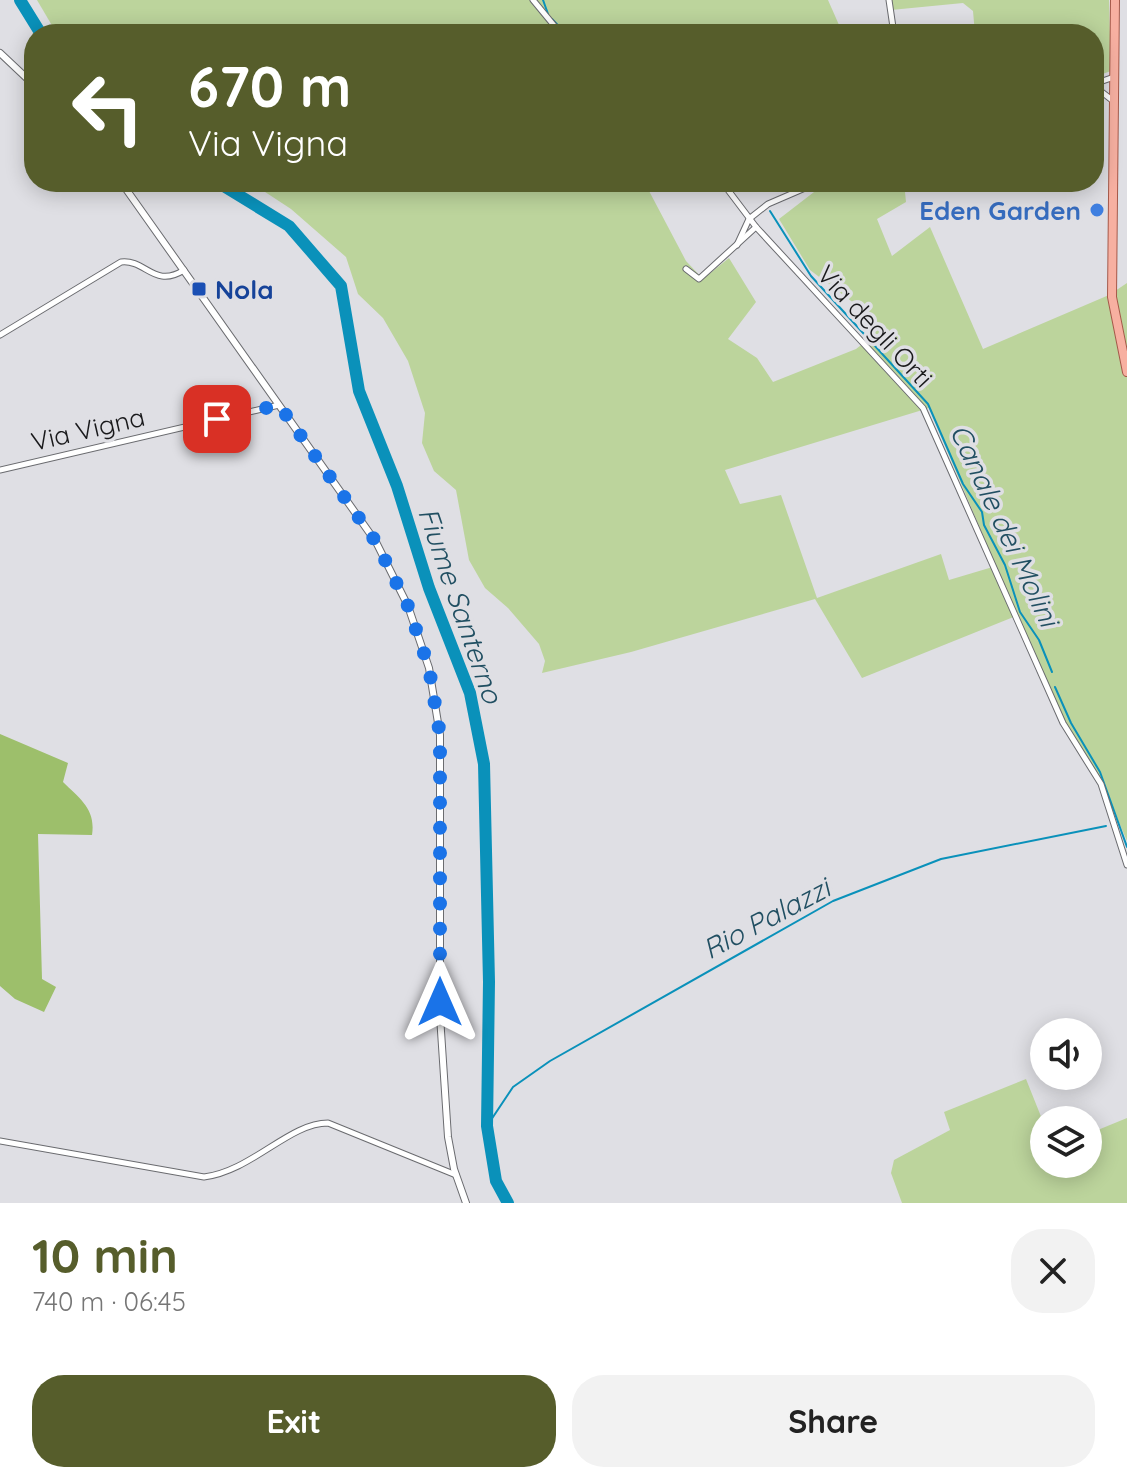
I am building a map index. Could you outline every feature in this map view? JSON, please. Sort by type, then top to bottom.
[{"type":"main road","points":[[1115,0],[1112,297],[1127,372]]},
{"type":"street","points":[[533,0],[553,24]]},
{"type":"street","points":[[889,0],[893,24]]},
{"type":"street","points":[[0,53],[24,76]]},
{"type":"street","points":[[1104,82],[1115,76]]},
{"type":"street","points":[[1104,87],[1114,88]]},
{"type":"street","points":[[1104,93],[1114,101]]},
{"type":"street","points":[[128,192],[376,542],[408,606],[429,668],[440,735],[440,1016],[448,1137],[466,1203]]},
{"type":"street","name":"Via degli Orti","points":[[729,192],[756,227],[923,408],[1063,723],[1101,784],[1127,865]]},
{"type":"street","points":[[737,245],[749,219],[768,204],[796,192]]},
{"type":"street","points":[[686,269],[699,279],[756,227]]},
{"type":"street","points":[[0,335],[121,262],[132,262],[161,277],[177,275],[184,270]]},
{"type":"street","name":"Via Vigna","points":[[0,470],[279,405]]},
{"type":"street","points":[[0,1141],[204,1177],[223,1175],[257,1158],[302,1128],[315,1123],[328,1123],[457,1176]]},
{"type":"green space","points":[[37,0],[828,0],[839,24],[51,24]]},
{"type":"green space","points":[[890,0],[1109,0],[1111,71],[1104,73],[1104,24],[974,24],[973,11],[963,3],[891,10]]},
{"type":"green space","points":[[265,192],[650,192],[686,261],[703,279],[729,258],[756,302],[728,339],[757,358],[773,382],[856,349],[873,336],[871,316],[810,270],[779,219],[814,192],[905,192],[906,202],[877,219],[892,256],[930,227],[983,349],[1109,295],[1127,283],[1127,841],[1106,792],[1063,723],[1016,616],[862,678],[815,599],[631,652],[542,673],[545,661],[539,644],[508,608],[485,588],[469,560],[456,490],[434,471],[422,443],[425,413],[408,361],[383,318],[358,294],[346,257],[291,209]],"holes":[[[929,408],[996,566],[949,580],[941,554],[817,598],[781,495],[740,504],[725,470]]]},
{"type":"green space","points":[[0,734],[68,763],[63,782],[81,799],[92,818],[92,835],[38,834],[42,979],[56,987],[44,1012],[15,999],[0,986]]},
{"type":"green space","points":[[1026,1079],[1037,1106],[1030,1106],[1030,1178],[1102,1178],[1102,1128],[1127,1118],[1127,1203],[902,1203],[891,1173],[894,1160],[950,1130],[944,1112]]},
{"type":"waterway","name":"Fiume Santerno","points":[[20,0],[35,24]]},
{"type":"waterway","name":"Canale dei Molini","points":[[543,0],[548,14]]},
{"type":"waterway","name":"Canale dei Molini","points":[[552,19],[557,24]]},
{"type":"waterway","name":"Fiume Santerno","points":[[233,192],[289,226],[341,286],[359,391],[397,486],[429,588],[470,693],[484,764],[489,982],[487,1126],[496,1181],[508,1203]]},
{"type":"waterway","name":"Canale dei Molini","points":[[770,211],[811,276],[928,404],[963,484],[982,512],[984,525],[1005,565],[1020,612],[1039,640],[1052,672]]},
{"type":"waterway","name":"Canale dei Molini","points":[[1055,687],[1071,723],[1100,772],[1127,847]]},
{"type":"waterway","name":"Rio Palazzi","points":[[487,1126],[513,1087],[550,1061],[833,901],[941,859],[1106,826]]},
{"type":"place","name":"Eden Garden","points":[[1097,210]]},
{"type":"place","name":"Nola","points":[[199,289]]},
{"type":"route","points":[[217,419],[279,405],[376,542],[408,606],[429,668],[440,735],[440,1002]]}]
